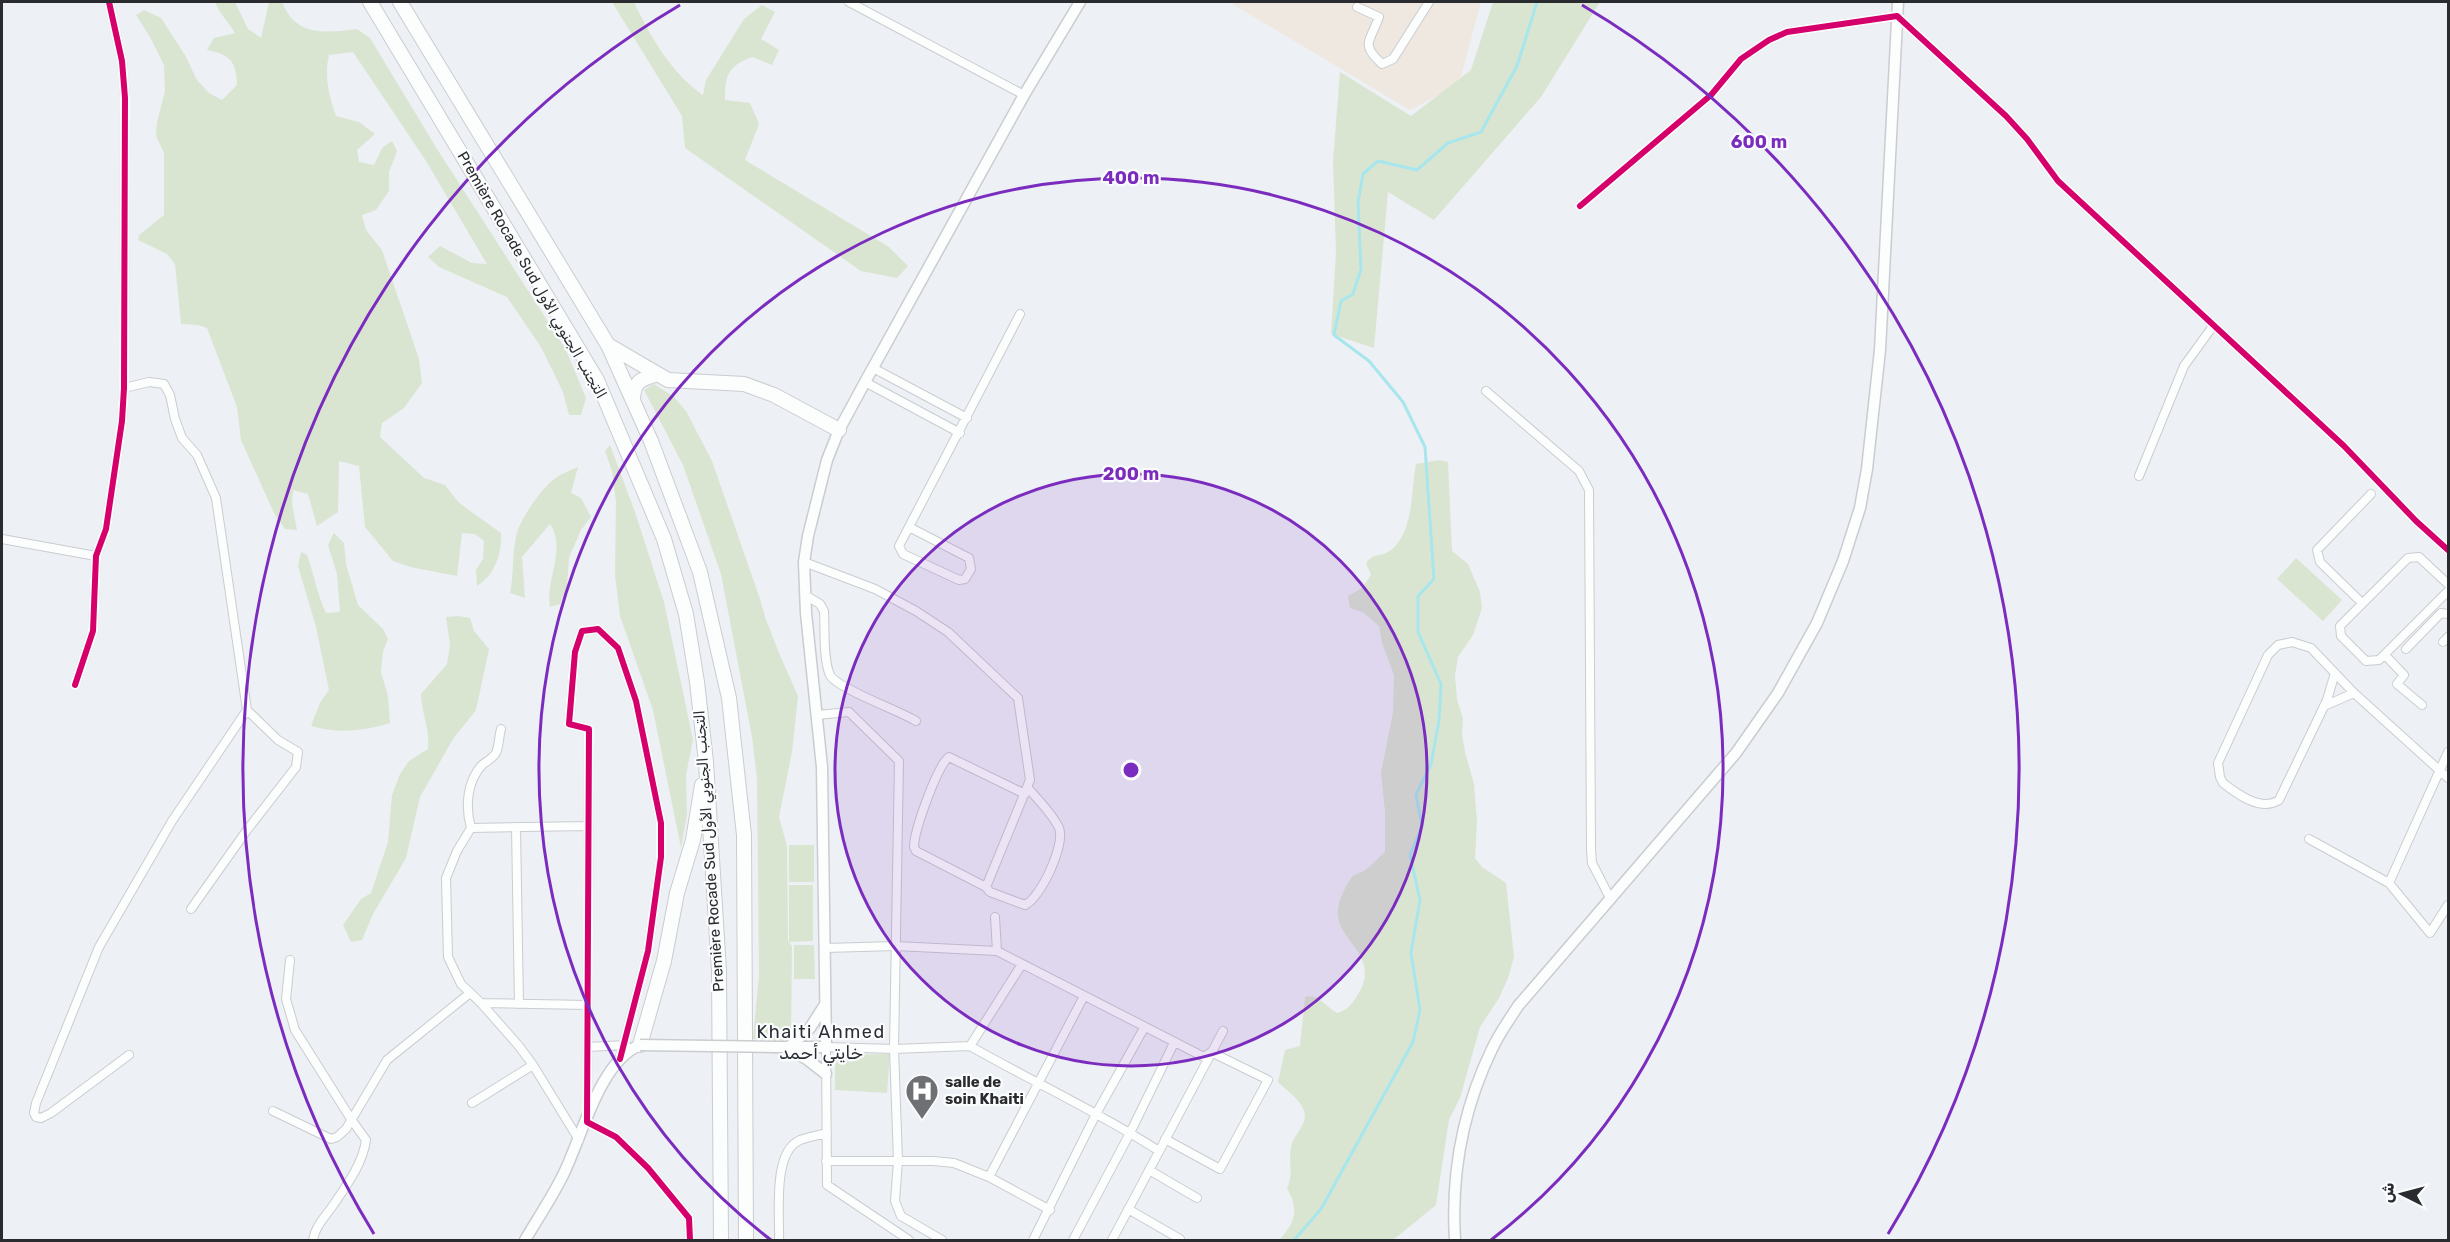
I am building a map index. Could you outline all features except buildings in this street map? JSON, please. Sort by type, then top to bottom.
[{"type":"highway","name":"Première Rocade Sud التجنب الجنوبي الأول","points":[[370,2],[597,380],[664,539],[686,614],[706,762],[718,971],[721,1240]]},
{"type":"highway","name":"Première Rocade Sud التجنب الجنوبي الأول","points":[[400,2],[608,345],[651,441],[700,572],[729,698],[744,835],[746,1240]]},
{"type":"highway","points":[[608,345],[668,380],[690,383],[714,381],[744,384],[774,395],[839,430]]},
{"type":"highway","points":[[633,402],[633,387],[639,380],[658,375]]},
{"type":"highway","points":[[640,1045],[664,961],[677,893],[693,840],[706,762]]},
{"type":"main road","points":[[525,1240],[561,1180],[603,1081],[629,1050],[640,1045],[826,1047],[822,767],[805,596],[804,562],[824,474],[839,430],[865,382],[1024,95],[1080,2]]},
{"type":"main road","points":[[1455,1240],[1453,1211],[1459,1148],[1473,1099],[1492,1048],[1518,1006],[1736,753],[1778,693],[1817,623],[1850,540],[1860,508],[1867,469],[1880,350],[1898,2]]},
{"type":"main road","points":[[788,1048],[810,1028],[825,1004]]},
{"type":"main road","points":[[788,1048],[826,1074]]},
{"type":"street","points":[[75,686],[93,631],[96,556],[106,529],[122,421],[124,388],[125,98],[122,61],[109,2]]},
{"type":"street","points":[[849,2],[1024,95]]},
{"type":"street","points":[[1357,7],[1379,17],[1368,45],[1369,52],[1382,64],[1393,59],[1429,2]]},
{"type":"street","points":[[1580,206],[1711,95],[1741,58],[1769,40],[1787,32],[1897,16],[2006,116],[2027,139],[2058,181],[2344,446],[2416,521],[2448,550]]},
{"type":"street","points":[[909,527],[969,558],[971,569],[965,579],[959,580],[900,551],[899,546],[1020,314]]},
{"type":"street","points":[[2139,476],[2184,366],[2213,326]]},
{"type":"street","points":[[873,368],[967,418]]},
{"type":"street","points":[[124,388],[149,382],[164,384],[170,395],[182,438],[197,455],[216,498],[248,710],[278,740],[298,752],[299,759],[191,909]]},
{"type":"street","points":[[865,382],[960,432]]},
{"type":"street","points":[[1486,391],[1579,471],[1589,489],[1591,850],[1592,863],[1610,898]]},
{"type":"street","points":[[2362,603],[2320,562],[2317,550],[2371,494]]},
{"type":"street","points":[[2,539],[96,556]]},
{"type":"street","points":[[2448,584],[2419,557],[2408,558],[2340,626],[2341,636],[2366,661],[2379,660],[2448,591]]},
{"type":"street","points":[[804,562],[875,589],[916,611],[948,632],[1018,698],[1029,769],[1027,791],[986,887]]},
{"type":"street","points":[[805,596],[820,604],[824,611],[829,672],[835,682],[916,721]]},
{"type":"street","points":[[2406,649],[2441,614],[2448,614]]},
{"type":"street","points":[[620,1059],[648,951],[661,857],[661,823],[636,701],[618,648],[598,629],[582,631],[574,652],[569,723],[589,729],[587,1122],[616,1137],[648,1168],[689,1218],[690,1240]]},
{"type":"street","points":[[2335,673],[2324,706],[2279,800],[2262,805],[2223,783],[2218,770],[2221,756],[2264,661],[2272,650],[2284,643],[2305,644],[2335,673],[2354,693],[2448,778]]},
{"type":"street","points":[[2385,655],[2404,675],[2397,684],[2422,705]]},
{"type":"street","points":[[2324,706],[2346,699],[2354,693]]},
{"type":"street","points":[[129,1055],[51,1113],[41,1118],[36,1117],[34,1113],[40,1093],[99,947],[172,821],[248,710]]},
{"type":"street","points":[[817,715],[849,712],[899,761],[894,1049],[898,1161],[895,1201],[901,1216],[942,1240]]},
{"type":"street","points":[[501,729],[496,753],[481,766],[473,780],[468,797],[468,816],[471,828],[457,851],[446,878],[448,957],[461,984],[481,1003],[533,1065],[579,1140]]},
{"type":"street","points":[[2389,883],[2448,752]]},
{"type":"street","points":[[949,757],[1027,791],[1060,830],[1057,852],[1038,894],[1030,903],[1025,905],[990,892],[986,887],[916,851],[914,847],[918,827],[946,758],[949,757]]},
{"type":"street","points":[[471,828],[589,826]]},
{"type":"street","points":[[516,827],[519,1004]]},
{"type":"street","points":[[2309,839],[2389,883],[2430,933],[2448,905]]},
{"type":"street","points":[[995,917],[997,951]]},
{"type":"street","points":[[825,948],[896,946],[997,951],[1174,1043],[1204,1057],[1211,1052]]},
{"type":"street","points":[[290,960],[286,999],[295,1030],[366,1140],[364,1153],[336,1202],[314,1231],[313,1240]]},
{"type":"street","points":[[970,1046],[1022,964]]},
{"type":"street","points":[[273,1111],[331,1138],[337,1137],[351,1119],[387,1060],[470,993]]},
{"type":"street","points":[[989,1177],[1084,996]]},
{"type":"street","points":[[481,1003],[586,1005]]},
{"type":"street","points":[[1033,1240],[1096,1114],[1144,1028]]},
{"type":"street","points":[[1112,1240],[1223,1031]]},
{"type":"street","points":[[1073,1240],[1131,1132],[1174,1043]]},
{"type":"street","points":[[588,1047],[640,1045]]},
{"type":"street","points":[[909,1240],[826,1185],[826,1047],[894,1049],[970,1046],[1036,1084],[1131,1132],[1159,1151]]},
{"type":"street","points":[[1165,1139],[1220,1169],[1268,1080],[1211,1052]]},
{"type":"street","points":[[472,1103],[533,1065]]},
{"type":"street","points":[[779,1240],[780,1175],[786,1152],[798,1140],[827,1133]]},
{"type":"street","points":[[826,1161],[954,1163],[989,1177],[1050,1210]]},
{"type":"street","points":[[1149,1170],[1197,1198]]},
{"type":"street","points":[[1128,1209],[1180,1239]]},
{"type":"shaded area","points":[[1229,2],[1481,2],[1459,84],[1410,110]]},
{"type":"green space","points":[[215,2],[235,2],[248,29],[261,38],[269,2],[282,2],[295,22],[303,27],[323,31],[357,29],[370,38],[437,149],[565,348],[586,398],[581,415],[569,415],[563,392],[541,347],[507,297],[439,267],[428,257],[440,246],[472,263],[487,264],[426,161],[353,52],[329,55],[328,86],[336,116],[359,122],[375,134],[357,150],[359,162],[374,165],[382,148],[392,141],[397,151],[389,172],[389,191],[376,210],[362,215],[366,230],[382,250],[419,359],[422,383],[404,408],[382,423],[380,437],[424,478],[445,485],[459,503],[501,533],[500,548],[493,570],[477,586],[476,570],[483,559],[484,541],[475,534],[462,533],[457,576],[410,567],[393,561],[365,527],[359,466],[339,461],[338,512],[317,526],[308,494],[293,490],[292,504],[297,530],[285,529],[274,513],[241,440],[237,407],[207,328],[181,324],[175,264],[167,254],[138,240],[139,235],[164,215],[164,153],[156,136],[165,91],[164,65],[136,15],[144,10],[161,18],[185,55],[197,80],[209,93],[222,100],[237,85],[235,70],[231,60],[227,57],[207,50],[214,38],[235,33]]},
{"type":"green space","points":[[612,2],[634,2],[662,53],[681,76],[703,95],[706,80],[744,19],[762,5],[775,12],[761,39],[779,50],[772,65],[752,57],[733,68],[727,78],[725,100],[750,103],[759,124],[745,160],[889,247],[908,266],[897,278],[861,271],[685,148],[682,116]]},
{"type":"green space","points":[[1493,2],[1600,2],[1541,97],[1434,220],[1388,192],[1374,348],[1331,334],[1336,252],[1333,161],[1340,72],[1411,116],[1471,70]]},
{"type":"green space","points":[[654,384],[674,397],[686,411],[712,461],[765,617],[798,696],[792,752],[779,817],[787,846],[788,941],[792,946],[791,1041],[753,1039],[759,975],[757,779],[752,737],[721,574],[683,465],[644,390]]},
{"type":"green space","points":[[610,445],[635,512],[664,602],[693,740],[686,775],[687,815],[681,848],[653,710],[620,616],[615,575],[616,502],[612,471],[605,451]]},
{"type":"green space","points":[[1439,460],[1448,462],[1452,551],[1468,564],[1480,592],[1482,608],[1473,635],[1458,657],[1455,675],[1457,700],[1463,718],[1462,735],[1474,784],[1477,822],[1475,858],[1482,867],[1506,883],[1514,957],[1499,998],[1480,1027],[1460,1098],[1449,1120],[1436,1205],[1393,1240],[1279,1240],[1289,1227],[1294,1215],[1293,1202],[1287,1188],[1290,1178],[1290,1152],[1305,1119],[1305,1113],[1299,1101],[1278,1082],[1285,1050],[1300,1046],[1305,997],[1318,999],[1337,1013],[1349,1007],[1357,996],[1363,983],[1365,971],[1363,961],[1340,925],[1338,907],[1352,877],[1364,871],[1385,852],[1385,812],[1381,773],[1393,712],[1394,675],[1382,643],[1379,626],[1364,613],[1350,608],[1348,596],[1362,588],[1371,575],[1366,563],[1372,557],[1391,550],[1404,533],[1408,522],[1416,464]]},
{"type":"green space","points":[[578,467],[571,493],[581,498],[591,517],[581,530],[569,557],[567,586],[560,604],[550,607],[549,596],[556,544],[555,534],[550,524],[522,557],[525,598],[510,593],[515,544],[518,530],[526,513],[551,482]]},
{"type":"green space","points":[[334,533],[344,543],[346,564],[358,605],[383,629],[388,639],[383,652],[381,672],[388,696],[390,723],[360,730],[341,731],[311,726],[320,703],[329,690],[316,627],[298,566],[301,552],[307,555],[326,613],[340,612],[337,574],[328,545]]},
{"type":"green space","points":[[2296,558],[2342,600],[2323,621],[2277,579]]},
{"type":"green space","points":[[446,617],[470,618],[474,631],[489,649],[476,710],[453,739],[420,797],[406,858],[373,914],[362,940],[351,942],[343,925],[361,899],[371,893],[388,842],[392,795],[400,774],[409,761],[428,749],[421,694],[447,664],[450,645]]},
{"type":"green space","points":[[789,845],[814,845],[814,882],[789,882]]},
{"type":"green space","points":[[789,885],[813,885],[813,941],[789,942]]},
{"type":"green space","points":[[794,945],[814,945],[815,979],[794,979]]},
{"type":"green space","points":[[890,1054],[887,1093],[835,1090],[835,1055]]},
{"type":"waterway","points":[[1294,1240],[1321,1209],[1413,1042],[1420,1010],[1411,953],[1420,900],[1410,855],[1422,826],[1416,795],[1431,764],[1439,721],[1441,684],[1418,632],[1418,596],[1434,579],[1425,447],[1403,402],[1369,361],[1334,335],[1341,301],[1353,294],[1361,269],[1358,202],[1363,174],[1378,161],[1417,170],[1448,143],[1481,132],[1517,66],[1537,2]]},
{"type":"cycle path","points":[[75,685],[93,631],[96,556],[106,529],[122,421],[124,388],[125,98],[122,61],[109,2]]},
{"type":"cycle path","points":[[1580,206],[1711,95],[1741,59],[1769,40],[1787,32],[1897,16],[2006,116],[2027,139],[2058,181],[2344,446],[2416,521],[2448,550]]},
{"type":"cycle path","points":[[620,1059],[648,951],[661,857],[661,823],[636,701],[618,648],[598,629],[582,631],[575,652],[569,724],[589,729],[587,1122],[616,1137],[648,1168],[689,1218],[690,1240]]},
{"type":"place","name":"salle de soin Khaiti","points":[[922,1120]]},
{"type":"district","name":"Khaiti Ahmed خايتي أحمد","points":[[821,1042]]}]
